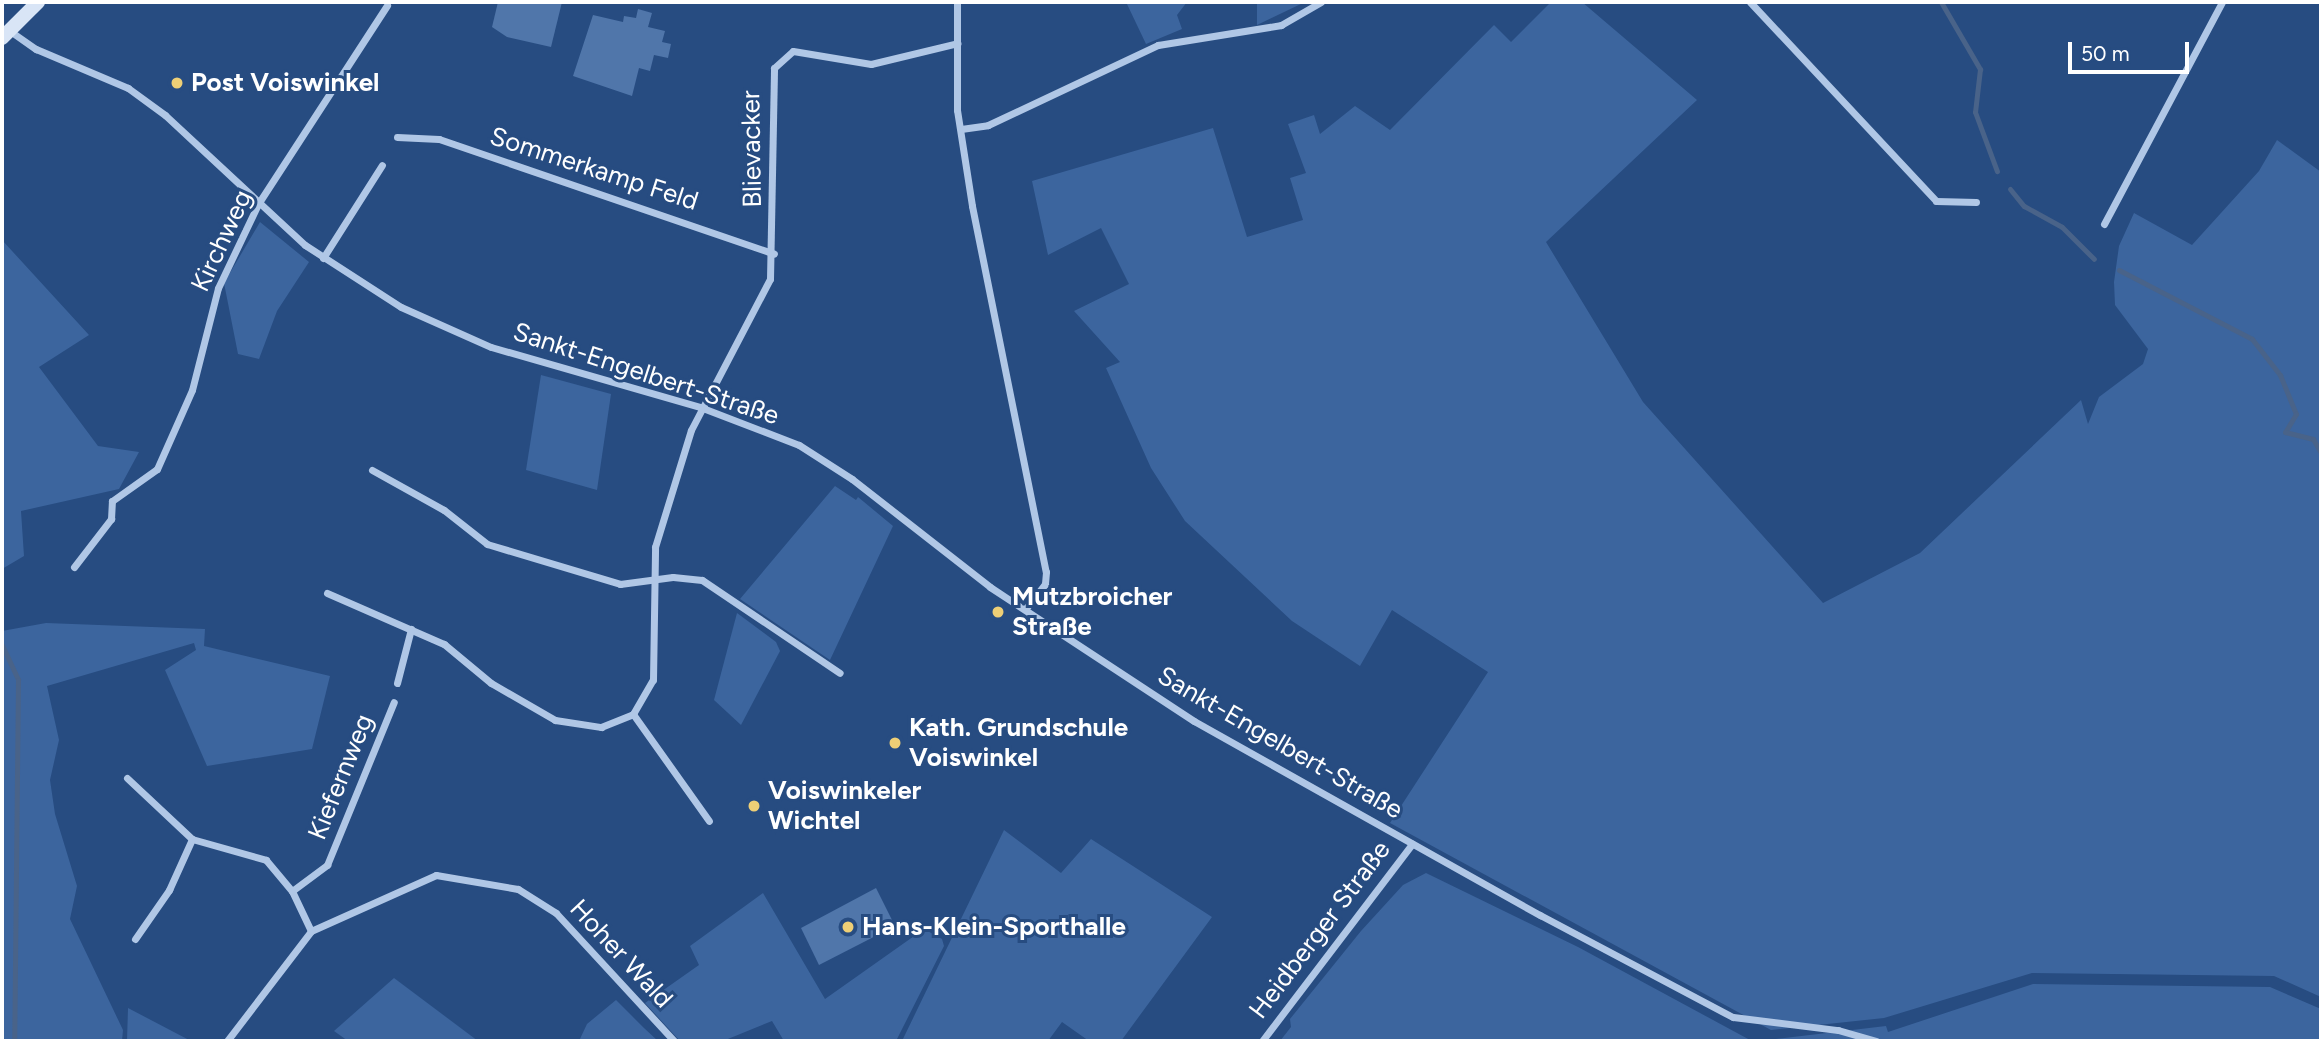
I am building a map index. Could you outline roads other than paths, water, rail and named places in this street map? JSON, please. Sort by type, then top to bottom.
[{"type":"main road","points":[[6,34],[38,2]]},
{"type":"street","points":[[957,2],[961,129],[985,282],[1046,572],[1045,583],[1026,608]]},
{"type":"street","points":[[961,129],[988,125],[1158,45],[1281,26],[1321,2]]},
{"type":"street","points":[[1750,2],[1936,201],[1976,202]]},
{"type":"street","points":[[2104,224],[2222,2]]},
{"type":"street","name":"Kirchweg","points":[[74,567],[111,519],[112,500],[157,469],[192,390],[218,288],[258,204],[387,5]]},
{"type":"street","name":"Sankt-Engelbert-Straße","points":[[6,34],[36,50],[128,88],[165,115],[258,204],[323,258],[401,307],[491,347],[700,408],[799,445],[852,479],[990,587],[1026,608],[1194,722],[1412,845],[1733,1017],[1838,1030],[1876,1041]]},
{"type":"street","name":"Blievacker","points":[[633,715],[653,680],[654,547],[700,408],[766,293],[774,254],[771,84],[778,60],[798,51],[871,64],[958,43]]},
{"type":"street","name":"Sommerkamp Feld","points":[[397,136],[439,139],[774,254]]},
{"type":"street","points":[[323,258],[382,165]]},
{"type":"street","points":[[372,470],[444,510],[486,544],[620,584],[652,580],[702,580],[840,673]]},
{"type":"street","points":[[327,593],[444,644],[491,683],[555,720],[601,727],[633,715],[709,821]]},
{"type":"street","points":[[397,683],[411,629]]},
{"type":"street","name":"Kiefernweg","points":[[292,891],[327,865],[394,702]]},
{"type":"street","points":[[127,778],[192,839],[251,852],[279,871],[311,931]]},
{"type":"street","points":[[135,939],[169,890],[192,839]]},
{"type":"street","name":"Heidberger Straße","points":[[1262,1041],[1412,845]]},
{"type":"street","name":"Hoher Wald","points":[[227,1041],[311,931],[436,875],[518,889],[556,913],[674,1041]]},
{"type":"waterway","points":[[1941,2],[1980,69],[1975,112],[1997,171]]},
{"type":"waterway","points":[[2010,189],[2024,206],[2062,227],[2094,259]]},
{"type":"waterway","points":[[2119,270],[2252,339],[2280,375],[2296,414],[2285,432],[2313,439],[2321,453]]},
{"type":"waterway","points":[[2,645],[18,680],[14,1041]]},
{"type":"place","name":"Post Voiswinkel","points":[[177,83]]},
{"type":"place","name":"Mutzbroicher Straße","points":[[998,612]]},
{"type":"place","name":"Kath. Grundschule Voiswinkel","points":[[895,743]]},
{"type":"place","name":"Voiswinkeler Wichtel","points":[[754,806]]},
{"type":"place","name":"Hans-Klein-Sporthalle","points":[[848,927]]}]
